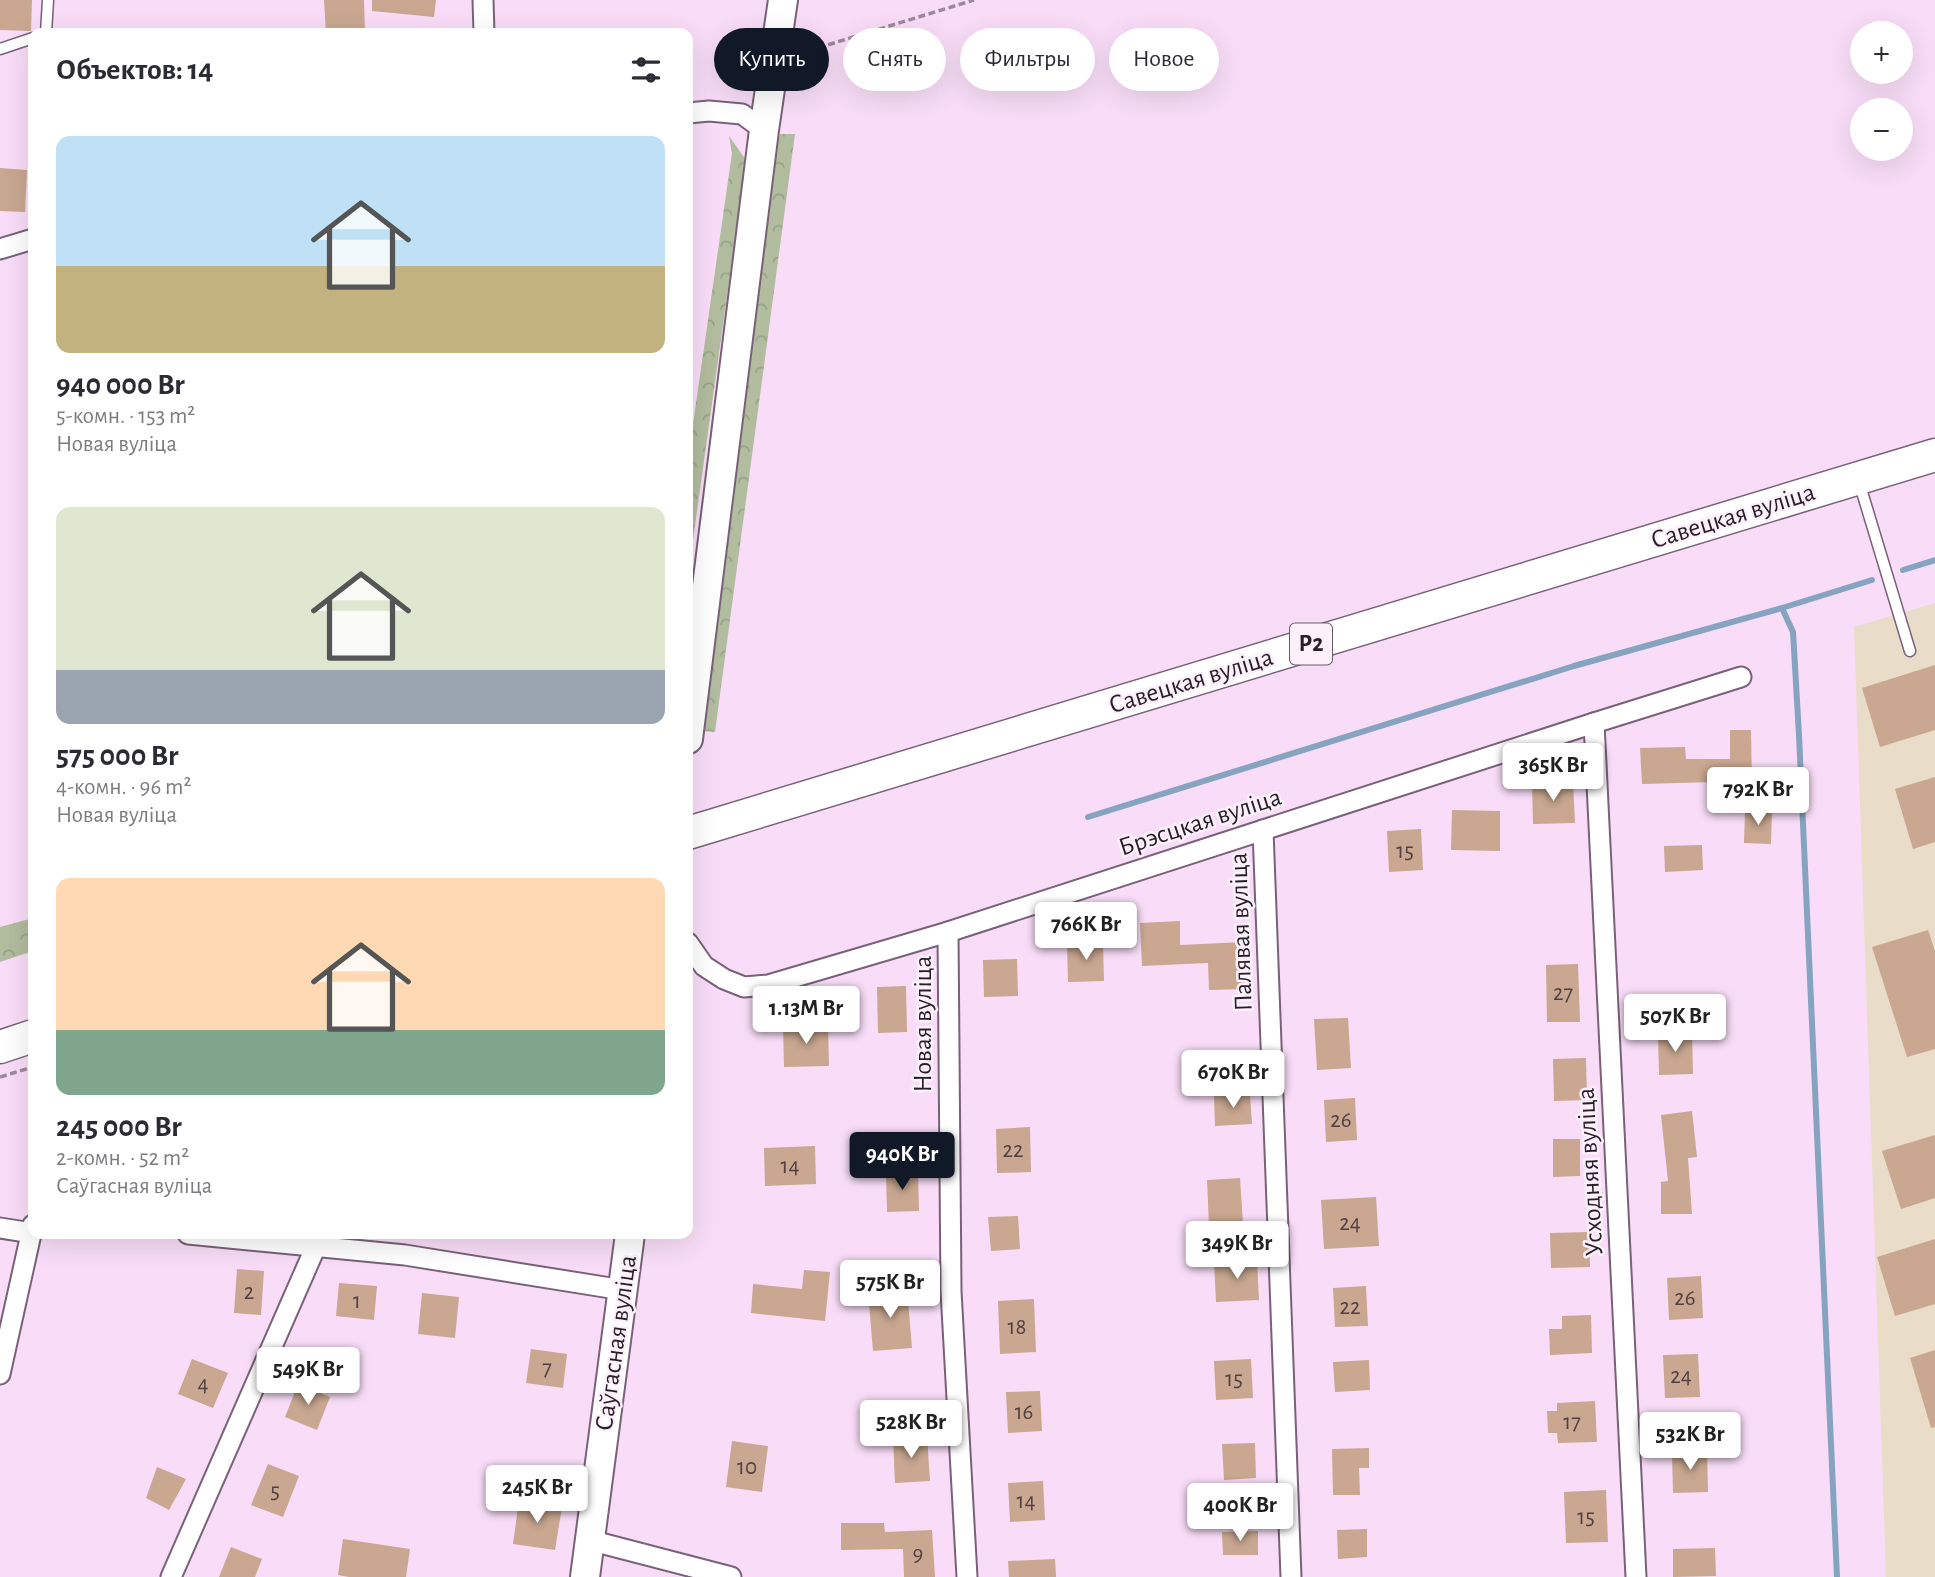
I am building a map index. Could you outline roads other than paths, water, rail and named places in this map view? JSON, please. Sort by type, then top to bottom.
[{"type":"main road","name":"Савецкая вуліца","points":[[693,831],[1935,455]]},
{"type":"main road","points":[[0,1047],[28,1038]]},
{"type":"street","points":[[483,0],[484,28]]},
{"type":"street","points":[[693,699],[764,130],[783,0]]},
{"type":"street","points":[[693,113],[742,114],[764,130]]},
{"type":"street","points":[[0,249],[28,241]]},
{"type":"street","name":"Брэсцкая вуліца","points":[[693,950],[704,966],[724,979],[744,988],[768,985],[948,932],[1741,677]]},
{"type":"street","name":"Усходняя вуліца","points":[[1594,723],[1636,1577]]},
{"type":"street","name":"Палявая вуліца","points":[[1263,830],[1291,1577]]},
{"type":"street","name":"Новая вуліца","points":[[948,932],[951,1291],[967,1577]]},
{"type":"street","points":[[0,1228],[28,1229]]},
{"type":"street","points":[[0,1374],[30,1239]]},
{"type":"street","points":[[241,1239],[405,1255],[623,1290]]},
{"type":"street","name":"Саўгасная вуліца","points":[[584,1577],[629,1239]]},
{"type":"street","points":[[172,1577],[316,1246]]},
{"type":"street","points":[[589,1540],[731,1577]]},
{"type":"lane","points":[[46,28],[48,0]]},
{"type":"lane","points":[[0,49],[28,40]]},
{"type":"lane","points":[[1858,478],[1910,651]]},
{"type":"waterway","points":[[1903,570],[1935,560]]},
{"type":"waterway","points":[[1782,608],[1872,580]]},
{"type":"waterway","points":[[1088,817],[1574,666],[1782,608],[1793,632],[1799,735],[1837,1577]]}]
